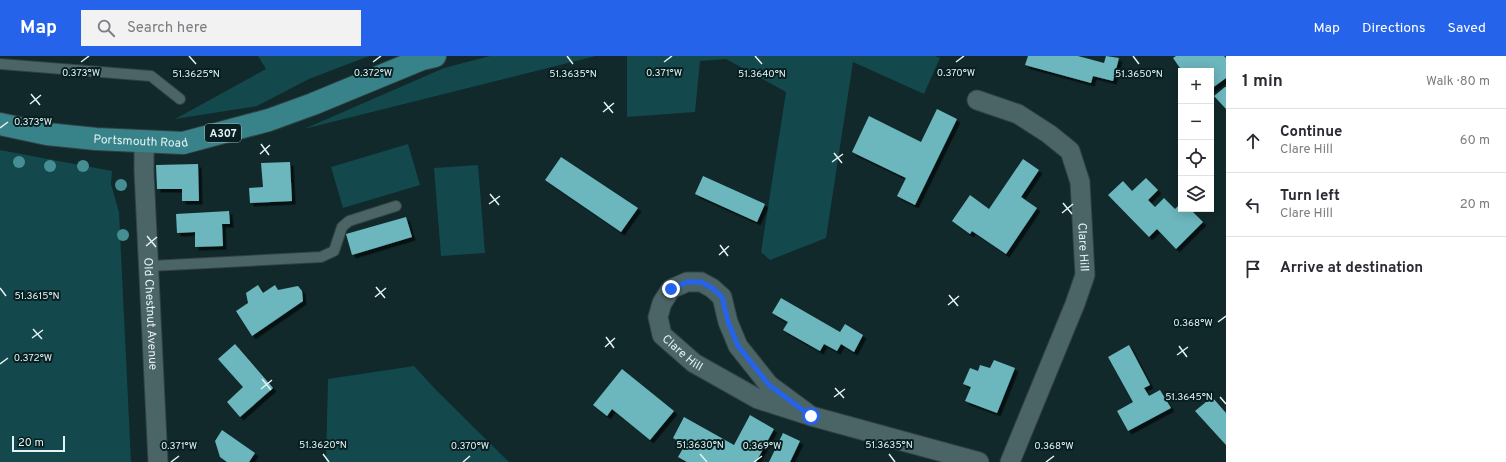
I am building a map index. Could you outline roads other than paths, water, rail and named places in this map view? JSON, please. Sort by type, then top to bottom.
[{"type":"main road","name":"Portsmouth Road","points":[[0,124],[47,134],[96,139],[182,143],[269,120],[313,104],[422,59],[435,56]]},
{"type":"street","name":"Clare Hill","points":[[977,100],[1018,114],[1049,134],[1070,151],[1080,182],[1085,275],[1072,311],[1010,462]]},
{"type":"street","name":"Old Chestnut Avenue","points":[[144,142],[144,172],[150,266],[158,462]]},
{"type":"street","name":"Clare Hill","points":[[811,416],[769,385],[738,346],[728,322],[722,297],[712,288],[701,282],[687,282],[671,289],[662,303],[658,317],[662,335],[694,363],[758,399],[811,416],[979,462]]},
{"type":"lane","points":[[0,64],[152,76],[180,99]]},
{"type":"lane","points":[[150,266],[321,257],[334,251],[342,227],[349,221],[396,206]]}]
